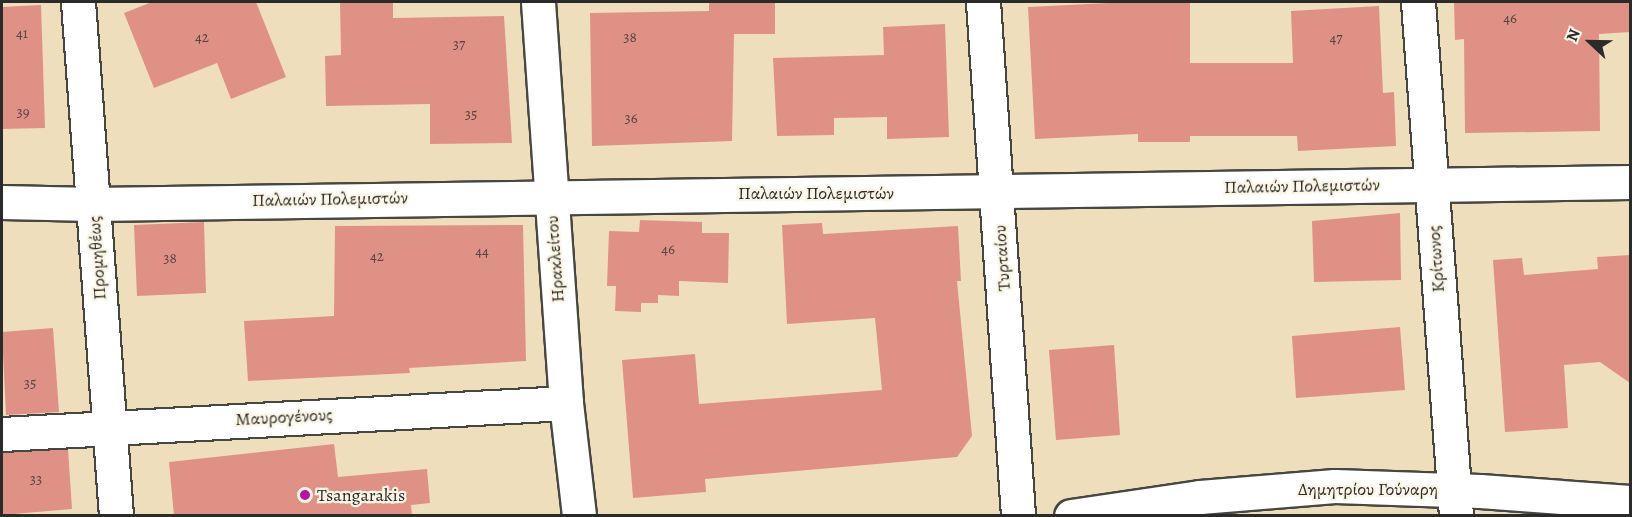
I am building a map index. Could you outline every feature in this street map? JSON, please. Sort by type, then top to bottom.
[{"type":"street","name":"Προμηθέως","points":[[78,2],[116,516]]},
{"type":"street","name":"Ηρακλείτου","points":[[538,2],[566,403],[579,516]]},
{"type":"street","name":"Τυρταίου","points":[[983,2],[998,191],[1018,516]]},
{"type":"street","name":"Κρίτωνος","points":[[1418,2],[1455,502]]},
{"type":"street","name":"Παλαιών Πολεμιστών","points":[[2,202],[93,204],[550,195],[1630,182]]},
{"type":"street","name":"Μαυρογένους","points":[[2,434],[109,426],[566,403]]},
{"type":"street","name":"Δημητρίου Γούναρη","points":[[1071,516],[1200,497],[1335,486],[1455,502],[1630,502]]},
{"type":"building","points":[[152,2],[256,2],[286,77],[231,99],[217,63],[154,88],[124,13]]},
{"type":"building","points":[[340,2],[393,2],[393,18],[504,16],[512,143],[430,144],[430,104],[326,106],[325,56],[341,55]]},
{"type":"building","points":[[709,2],[775,2],[775,34],[734,34],[732,141],[592,146],[590,13],[709,11]]},
{"type":"building","points":[[1129,2],[1190,2],[1190,63],[1293,63],[1291,11],[1379,6],[1383,93],[1394,92],[1396,146],[1298,151],[1297,136],[1190,136],[1190,142],[1138,142],[1138,134],[1035,139],[1028,7]]},
{"type":"building","points":[[1454,2],[1630,2],[1630,32],[1599,34],[1600,131],[1465,133],[1464,39],[1455,40]]},
{"type":"building","points":[[41,5],[45,128],[2,129],[2,7]]},
{"type":"building","points":[[945,24],[949,137],[887,139],[887,117],[834,118],[834,135],[777,136],[773,58],[884,55],[883,27]]},
{"type":"building","points":[[1400,213],[1401,280],[1314,282],[1312,221]]},
{"type":"building","points":[[640,220],[702,222],[702,233],[729,233],[728,283],[679,281],[679,296],[658,295],[658,303],[641,303],[641,312],[615,311],[616,286],[607,286],[609,231],[639,232]]},
{"type":"building","points":[[204,222],[206,293],[137,296],[134,225]]},
{"type":"building","points":[[822,223],[823,234],[958,226],[961,281],[957,281],[972,436],[957,457],[705,479],[706,492],[633,498],[622,360],[695,354],[699,404],[882,390],[875,318],[787,324],[782,225]]},
{"type":"building","points":[[523,225],[526,361],[409,368],[410,373],[248,381],[244,321],[334,316],[335,226]]},
{"type":"building","points":[[1630,255],[1630,383],[1600,362],[1564,365],[1568,428],[1505,432],[1493,260],[1522,258],[1524,275],[1598,269],[1597,257]]},
{"type":"building","points":[[1400,327],[1405,390],[1296,398],[1292,336]]},
{"type":"building","points":[[53,328],[59,412],[6,415],[2,332]]},
{"type":"building","points":[[1114,345],[1120,435],[1056,440],[1049,350]]},
{"type":"building","points":[[334,444],[338,477],[427,469],[430,503],[411,505],[412,516],[174,516],[169,462]]},
{"type":"building","points":[[68,449],[72,509],[2,515],[2,452]]},
{"type":"place","name":"Tsangarakis","points":[[305,495]]}]
